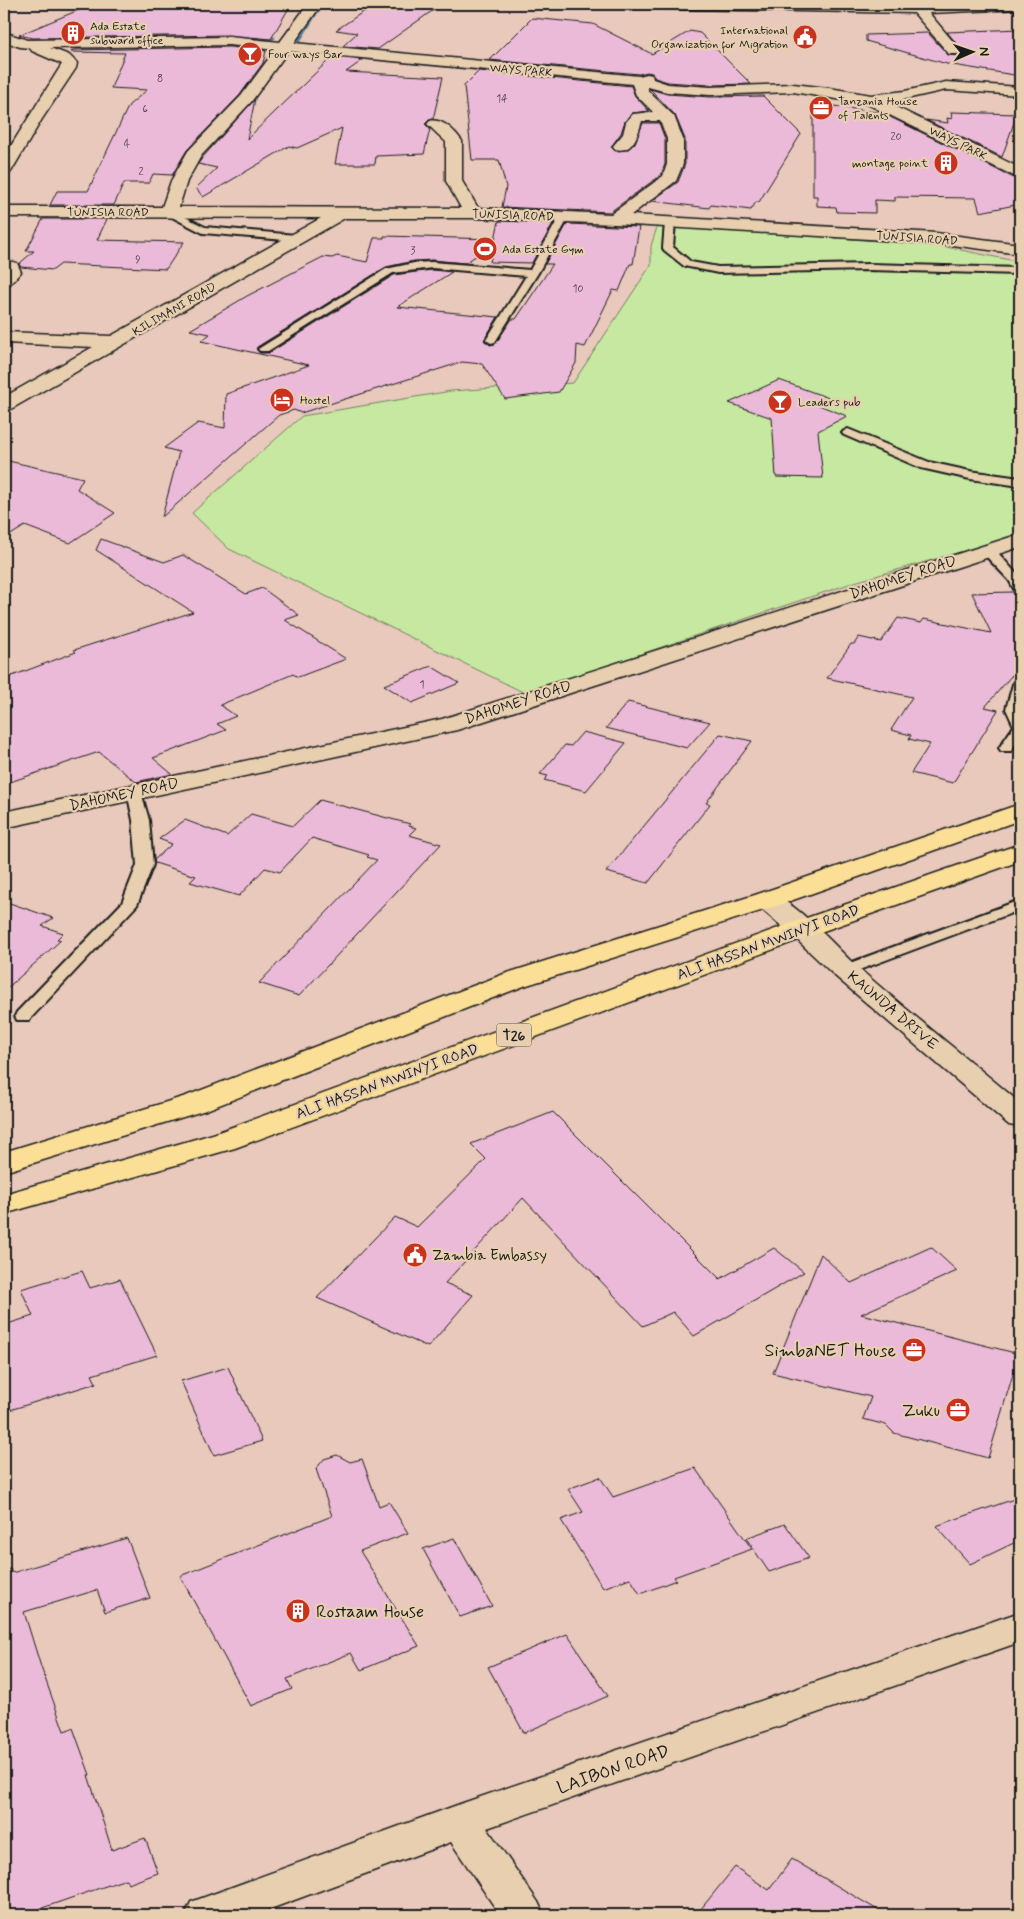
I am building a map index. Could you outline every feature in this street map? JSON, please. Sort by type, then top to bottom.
[{"type":"highway","points":[[4,1162],[196,1103],[514,980],[767,900],[1020,812]]},
{"type":"highway","name":"ALI HASSAN MWINYI ROAD","points":[[4,1204],[224,1141],[826,952],[1020,852]]},
{"type":"street","points":[[170,212],[179,181],[194,154],[246,100],[315,4]]},
{"type":"street","points":[[625,4],[767,8],[918,9],[1020,4]]},
{"type":"street","points":[[918,9],[954,51]]},
{"type":"street","name":"WAYS PARK","points":[[4,36],[25,44],[229,41],[639,80],[664,76],[710,79],[741,88],[792,88],[829,92],[871,100],[1020,174]]},
{"type":"street","points":[[4,49],[25,44],[64,58],[70,63],[69,68],[34,119],[4,170]]},
{"type":"street","points":[[615,219],[670,178],[675,164],[675,139],[666,116],[641,92],[639,80]]},
{"type":"street","points":[[871,100],[905,96],[946,86],[1020,91]]},
{"type":"street","points":[[621,146],[631,135],[634,122],[638,117],[666,116]]},
{"type":"street","points":[[435,124],[454,142],[454,181],[472,213]]},
{"type":"street","points":[[983,155],[1020,169]]},
{"type":"street","name":"TUNISIA ROAD","points":[[4,212],[343,211],[564,216],[936,238],[1020,249]]},
{"type":"street","name":"KILIMANI ROAD","points":[[4,405],[343,211]]},
{"type":"street","points":[[4,265],[11,268],[12,272],[4,280]]},
{"type":"street","points":[[4,337],[117,342]]},
{"type":"street","name":"DAHOMEY ROAD","points":[[4,820],[448,724],[1020,540]]},
{"type":"street","name":"KAUNDA DRIVE","points":[[767,900],[1020,1118]]},
{"type":"street","name":"LAIBON ROAD","points":[[206,1915],[460,1821],[1020,1627]]},
{"type":"street","points":[[460,1821],[523,1915]]},
{"type":"lane","points":[[170,212],[203,230],[296,238]]},
{"type":"lane","points":[[491,340],[533,272],[564,216]]},
{"type":"lane","points":[[670,222],[668,248],[688,264],[718,270],[869,267],[1020,271]]},
{"type":"lane","points":[[264,349],[390,271],[414,266],[432,266],[533,272]]},
{"type":"lane","points":[[848,433],[926,465],[970,475],[1020,482]]},
{"type":"lane","points":[[988,550],[1014,578],[1020,588]]},
{"type":"lane","points":[[1020,684],[1013,709],[1020,724]]},
{"type":"lane","points":[[1006,748],[1020,728]]},
{"type":"lane","points":[[23,1016],[129,905],[145,865],[141,820],[134,792]]},
{"type":"lane","points":[[826,952],[1020,905]]},
{"type":"green space","points":[[658,224],[941,246],[1020,262],[1020,535],[858,581],[525,693],[229,549],[192,513],[302,416],[451,391],[573,383],[651,265],[651,246]]},
{"type":"building","points":[[93,4],[242,4],[290,6],[271,39],[229,35],[33,38],[19,35]]},
{"type":"building","points":[[375,4],[442,4],[378,49],[343,46],[357,33],[336,30]]},
{"type":"building","points":[[532,18],[593,24],[652,54],[690,31],[700,33],[751,84],[710,85],[668,82],[655,78],[652,73],[647,72],[639,74],[490,60]]},
{"type":"building","points":[[1020,29],[1020,76],[947,64],[866,41],[866,35],[928,33],[948,55],[959,56],[962,50],[947,32]]},
{"type":"building","points":[[229,47],[266,51],[263,63],[240,95],[187,150],[172,175],[153,174],[149,183],[124,183],[114,205],[50,205],[57,191],[88,191],[129,105],[147,90],[111,88],[125,53],[71,52],[73,50]]},
{"type":"building","points":[[332,57],[363,60],[346,72],[443,77],[433,119],[425,124],[430,129],[424,154],[376,156],[375,164],[335,164],[342,128],[297,148],[289,146],[203,197],[196,188],[217,168],[198,164],[255,99],[247,139]]},
{"type":"building","points":[[479,71],[631,86],[635,96],[649,111],[632,113],[625,121],[621,133],[611,147],[615,151],[627,150],[635,143],[643,123],[659,123],[665,139],[665,164],[661,175],[610,212],[502,207],[506,187],[499,160],[472,160],[464,86]]},
{"type":"building","points":[[650,89],[667,94],[710,97],[763,96],[801,134],[759,202],[756,202],[751,210],[711,205],[709,208],[652,201],[678,182],[685,164],[685,139],[675,115]]},
{"type":"building","points":[[813,103],[882,113],[1020,181],[1020,204],[980,212],[976,198],[895,197],[895,201],[875,200],[875,213],[837,212],[836,207],[817,206],[817,196],[813,196]]},
{"type":"building","points":[[951,112],[1017,114],[1002,157],[926,120],[948,123],[947,118],[952,119]]},
{"type":"building","points":[[43,219],[107,219],[97,240],[184,242],[166,269],[61,264],[53,270],[21,267],[19,264],[34,251],[26,251]]},
{"type":"building","points":[[499,221],[553,223],[532,263],[490,262],[494,244],[465,263],[432,260],[414,261],[386,267],[257,347],[257,350],[260,353],[269,353],[394,275],[432,270],[452,272],[397,307],[498,317],[484,340],[490,345],[495,344],[512,319],[516,319],[553,264],[545,264],[567,224],[639,227],[633,264],[630,264],[619,291],[613,290],[585,347],[577,345],[576,363],[559,392],[505,399],[482,364],[462,362],[301,413],[294,410],[279,415],[162,517],[179,452],[164,448],[198,423],[225,428],[226,394],[309,365],[201,341],[210,334],[190,330],[247,296],[323,257],[332,258],[337,256],[367,262],[374,238],[384,238],[384,236],[495,239]]},
{"type":"building","points":[[779,380],[829,398],[816,404],[847,416],[818,431],[823,478],[776,477],[772,418],[729,403]]},
{"type":"building","points":[[4,460],[83,478],[77,489],[115,513],[70,543],[25,526],[4,539]]},
{"type":"building","points":[[101,539],[164,562],[183,555],[246,594],[262,588],[299,615],[285,620],[346,659],[298,677],[293,674],[220,705],[236,716],[217,724],[226,730],[153,758],[172,774],[136,782],[99,752],[4,784],[4,679],[76,652],[74,650],[193,612],[96,550]]},
{"type":"building","points":[[1013,592],[1020,594],[1020,678],[1015,681],[1012,675],[985,707],[998,710],[953,783],[911,773],[930,744],[909,739],[911,735],[891,730],[912,697],[827,678],[851,644],[854,644],[859,637],[881,642],[898,618],[921,623],[924,619],[991,633],[972,593]]},
{"type":"building","points":[[431,666],[459,683],[412,703],[384,685]]},
{"type":"building","points":[[628,702],[710,722],[687,748],[606,728]]},
{"type":"building","points":[[583,732],[626,743],[586,791],[544,780],[548,776],[540,774],[565,745],[571,746]]},
{"type":"building","points":[[720,734],[752,741],[706,803],[710,804],[648,883],[606,872]]},
{"type":"building","points":[[320,800],[410,824],[409,826],[416,828],[409,835],[441,844],[299,996],[259,983],[377,860],[367,857],[369,855],[312,838],[280,872],[265,868],[239,896],[190,882],[196,876],[155,863],[154,860],[172,844],[159,839],[185,820],[227,836],[251,814],[293,826]]},
{"type":"building","points":[[4,901],[53,918],[42,926],[63,933],[57,939],[61,940],[4,991]]},
{"type":"building","points":[[553,1112],[720,1279],[774,1248],[804,1272],[694,1336],[673,1312],[643,1326],[523,1198],[445,1283],[473,1295],[428,1347],[317,1298],[395,1217],[417,1227],[486,1159],[471,1144]]},
{"type":"building","points":[[931,1247],[957,1271],[861,1314],[1019,1354],[988,1458],[894,1433],[886,1425],[863,1419],[871,1397],[773,1373],[821,1254],[851,1283]]},
{"type":"building","points":[[82,1271],[90,1288],[120,1279],[157,1355],[92,1375],[96,1383],[10,1410],[4,1395],[4,1325],[33,1316],[21,1289]]},
{"type":"building","points":[[228,1367],[262,1441],[214,1455],[181,1381]]},
{"type":"building","name":"Rostaam House","points":[[337,1455],[350,1462],[362,1459],[379,1506],[389,1502],[408,1533],[360,1551],[419,1646],[361,1670],[351,1653],[287,1679],[292,1689],[251,1706],[180,1576],[332,1516],[316,1469],[324,1459]]},
{"type":"building","points":[[695,1468],[752,1549],[674,1577],[676,1580],[640,1594],[630,1578],[603,1588],[561,1520],[583,1512],[568,1489],[600,1477],[613,1497]]},
{"type":"building","points":[[1020,1497],[1020,1540],[970,1564],[936,1526]]},
{"type":"building","points":[[785,1524],[809,1558],[769,1572],[746,1538]]},
{"type":"building","points":[[127,1538],[150,1598],[105,1612],[97,1590],[24,1612],[64,1731],[73,1728],[90,1775],[88,1775],[112,1850],[145,1838],[158,1873],[128,1884],[126,1879],[22,1915],[4,1915],[4,1570],[10,1569],[12,1573]]},
{"type":"building","points":[[454,1538],[492,1606],[460,1617],[423,1549]]},
{"type":"building","points":[[567,1634],[608,1696],[524,1733],[488,1667]]},
{"type":"building","points":[[792,1859],[886,1915],[696,1915],[735,1867],[769,1890]]},
{"type":"waterway","points":[[297,43],[316,12],[324,4]]},
{"type":"waterway","points":[[225,36],[273,38]]},
{"type":"place","name":"Ada Estate subward office","points":[[73,33]]},
{"type":"place","name":"International Organization for Migration","points":[[805,37]]},
{"type":"place","name":"Four ways Bar","points":[[250,54]]},
{"type":"place","name":"Tanzania House of Talents","points":[[821,108]]},
{"type":"place","name":"montage point","points":[[946,163]]},
{"type":"place","name":"Ada Estate Gym","points":[[485,249]]},
{"type":"place","name":"Hostel","points":[[282,400]]},
{"type":"place","name":"Leaders pub","points":[[780,402]]},
{"type":"place","name":"Zambia Embassy","points":[[415,1255]]},
{"type":"place","name":"SimbaNET House","points":[[914,1350]]},
{"type":"place","name":"Zuku","points":[[958,1410]]},
{"type":"place","name":"Rostaam House","points":[[298,1611]]}]
